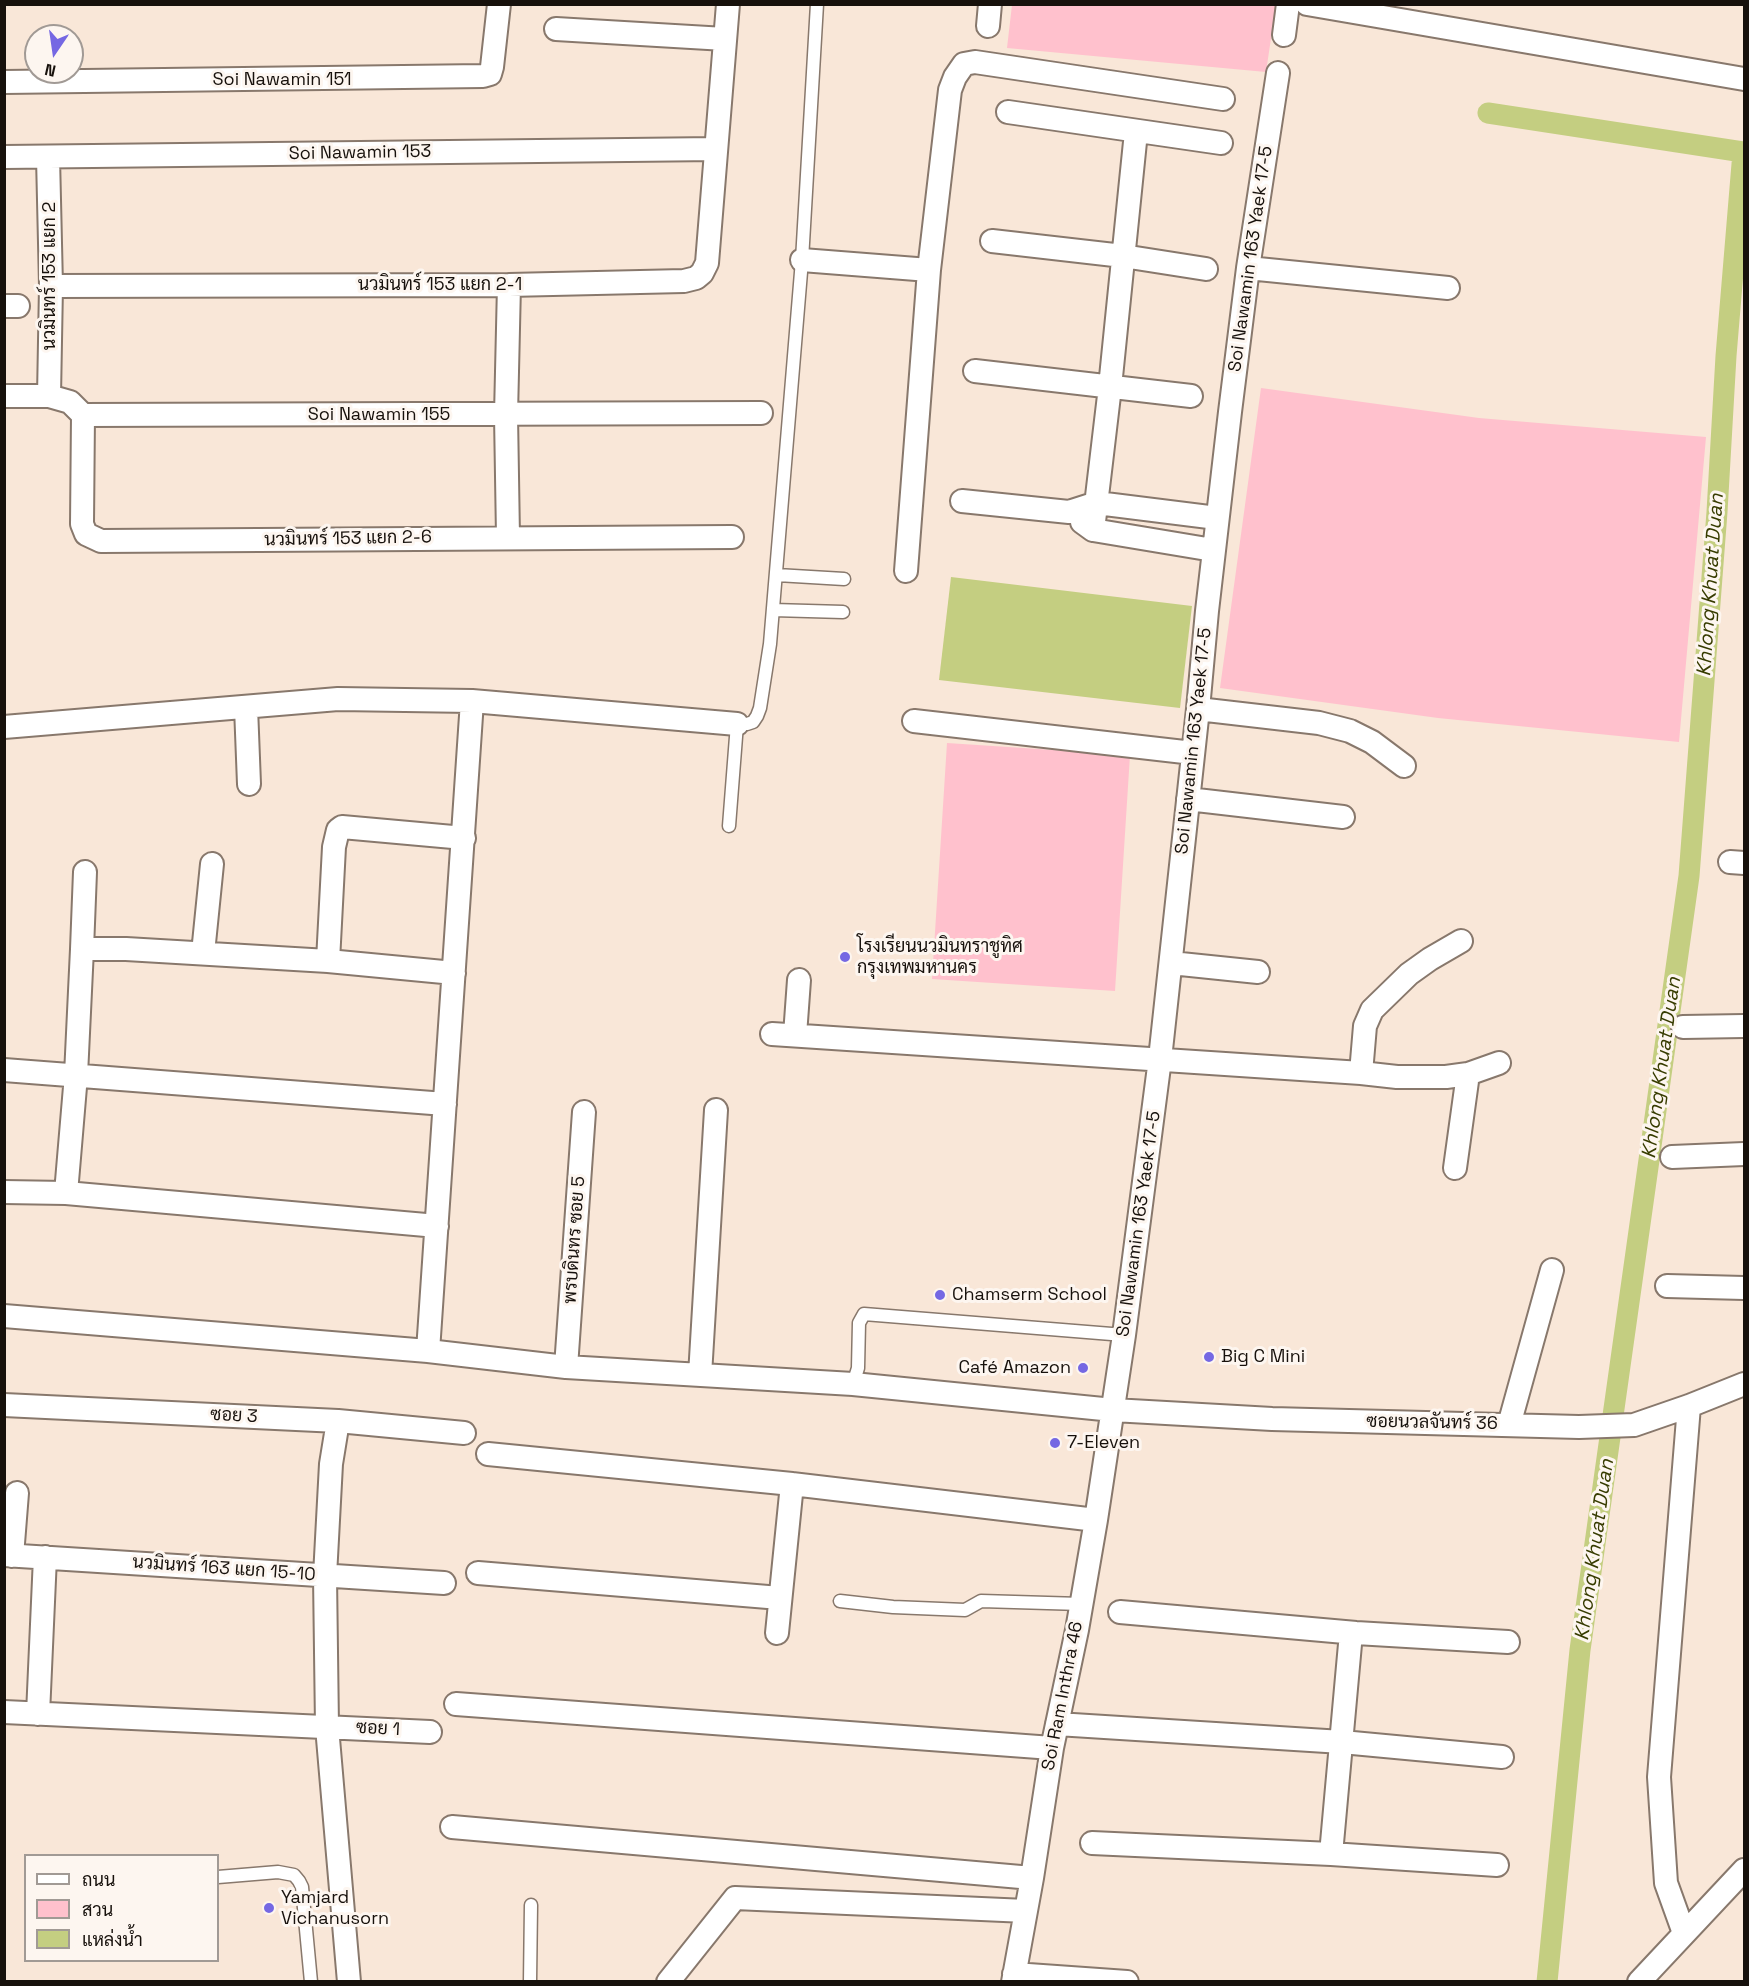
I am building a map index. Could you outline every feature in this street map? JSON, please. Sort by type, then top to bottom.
[{"type":"street","name":"Soi Nawamin 151","points":[[4,82],[483,76],[490,74],[492,67],[499,4]]},
{"type":"street","points":[[716,149],[728,4]]},
{"type":"street","points":[[1284,35],[1288,4]]},
{"type":"street","points":[[1307,4],[1744,79]]},
{"type":"street","points":[[556,29],[725,39]]},
{"type":"street","points":[[906,571],[929,270],[950,90],[955,76],[964,64],[975,62],[1223,99]]},
{"type":"street","name":"Soi Nawamin 163 Yaek 17-5","points":[[1113,1410],[1160,1059],[1217,518],[1248,268],[1278,73]]},
{"type":"street","points":[[1008,112],[1221,143]]},
{"type":"street","points":[[1093,530],[1136,132]]},
{"type":"street","name":"Soi Nawamin 153","points":[[4,157],[716,149]]},
{"type":"street","name":"นวมินทร์ 153 แยก 2-1","points":[[51,286],[509,285],[684,281],[696,278],[702,273],[707,263],[716,149]]},
{"type":"street","name":"นวมินทร์ 153 แยก 2","points":[[48,157],[51,286],[49,396]]},
{"type":"street","points":[[992,241],[1123,256],[1206,269]]},
{"type":"street","points":[[802,260],[929,270]]},
{"type":"street","points":[[1248,268],[1448,288]]},
{"type":"street","points":[[508,537],[506,415],[509,285]]},
{"type":"street","points":[[975,371],[1191,396]]},
{"type":"street","points":[[4,396],[49,396],[70,402],[83,415]]},
{"type":"street","name":"Soi Nawamin 155","points":[[83,415],[760,413]]},
{"type":"street","name":"นวมินทร์ 153 แยก 2-6","points":[[83,415],[82,524],[86,534],[101,541],[732,537]]},
{"type":"street","points":[[962,501],[1069,512],[1097,503],[1217,518]]},
{"type":"street","points":[[1069,512],[1093,530],[1214,550]]},
{"type":"street","points":[[4,727],[338,699],[472,701],[737,724]]},
{"type":"street","points":[[428,1351],[472,701]]},
{"type":"street","points":[[246,706],[249,784]]},
{"type":"street","points":[[1198,709],[1319,723],[1350,731],[1372,742],[1404,766]]},
{"type":"street","points":[[914,721],[1193,753]]},
{"type":"street","points":[[1188,799],[1343,818]]},
{"type":"street","points":[[328,961],[334,847],[338,830],[342,827],[464,837]]},
{"type":"street","points":[[203,953],[212,864]]},
{"type":"street","points":[[66,1193],[76,1075],[85,872]]},
{"type":"street","points":[[1361,1072],[1365,1026],[1372,1010],[1408,975],[1461,941]]},
{"type":"street","points":[[82,950],[126,949],[203,953],[328,961],[454,973]]},
{"type":"street","points":[[1171,963],[1258,972]]},
{"type":"street","points":[[795,1035],[799,980]]},
{"type":"street","points":[[1683,1027],[1744,1026]]},
{"type":"street","points":[[772,1034],[1361,1072],[1397,1077],[1446,1077],[1468,1074],[1499,1063]]},
{"type":"street","points":[[4,1070],[445,1104]]},
{"type":"street","points":[[1455,1168],[1468,1074]]},
{"type":"street","points":[[700,1375],[716,1110]]},
{"type":"street","name":"พรบดินทร ซอย 5","points":[[566,1367],[584,1112]]},
{"type":"street","points":[[1672,1157],[1744,1154]]},
{"type":"street","points":[[4,1192],[66,1193],[437,1226]]},
{"type":"street","points":[[1509,1425],[1552,1270]]},
{"type":"street","points":[[1667,1286],[1744,1288]]},
{"type":"street","name":"ซอยนวลจันทร์ 36","points":[[4,1316],[428,1351],[566,1367],[853,1384],[1113,1410],[1272,1419],[1579,1427],[1634,1425],[1689,1407],[1744,1384]]},
{"type":"street","name":"ซอย 3","points":[[4,1405],[338,1422],[464,1433]]},
{"type":"street","points":[[1684,1933],[1666,1883],[1659,1777],[1689,1407]]},
{"type":"street","name":"Soi Ram Inthra 46","points":[[1013,1978],[1032,1878],[1052,1748],[1096,1520],[1113,1410]]},
{"type":"street","points":[[338,1422],[332,1464],[325,1576],[327,1727],[349,1982]]},
{"type":"street","points":[[488,1454],[792,1484],[1096,1520]]},
{"type":"street","points":[[777,1633],[792,1484]]},
{"type":"street","points":[[8,1556],[17,1493]]},
{"type":"street","name":"นวมินทร์ 163 แยก 15-10","points":[[8,1556],[444,1583]]},
{"type":"street","points":[[38,1714],[45,1557]]},
{"type":"street","points":[[478,1573],[780,1598]]},
{"type":"street","points":[[1120,1612],[1351,1633],[1508,1642]]},
{"type":"street","points":[[1331,1854],[1351,1633]]},
{"type":"street","points":[[456,1704],[1052,1748]]},
{"type":"street","name":"ซอย 1","points":[[4,1712],[430,1732]]},
{"type":"street","points":[[1057,1724],[1342,1743],[1502,1757]]},
{"type":"street","points":[[452,1827],[1032,1878]]},
{"type":"street","points":[[1092,1843],[1331,1854],[1497,1865]]},
{"type":"street","points":[[1639,1982],[1744,1870]]},
{"type":"street","points":[[668,1982],[735,1898],[1026,1911]]},
{"type":"street","points":[[1013,1978],[1128,1982]]},
{"type":"lane","points":[[729,826],[737,724],[753,722],[760,708],[777,575],[802,260],[817,4]]},
{"type":"lane","points":[[777,575],[844,579]]},
{"type":"lane","points":[[773,610],[843,612]]},
{"type":"lane","points":[[853,1384],[858,1368],[859,1323],[864,1314],[1124,1335]]},
{"type":"lane","points":[[840,1601],[893,1607],[965,1610],[981,1601],[1081,1604]]},
{"type":"lane","points":[[219,1877],[278,1872],[294,1875],[302,1887],[311,1982]]},
{"type":"lane","points":[[530,1982],[531,1905]]},
{"type":"green space","points":[[1012,4],[1276,5],[1266,72],[1007,48]]},
{"type":"green space","points":[[1261,388],[1479,418],[1706,437],[1679,742],[1438,718],[1220,688]]},
{"type":"green space","points":[[947,743],[1130,755],[1115,991],[932,979]]},
{"type":"water","points":[[951,577],[1192,606],[1180,708],[939,680]]},
{"type":"waterway","points":[[1488,113],[1743,152]]},
{"type":"waterway","name":"Khlong Khuat Duan","points":[[1547,1982],[1580,1650],[1689,876],[1717,512],[1726,356],[1744,152]]},
{"type":"place","name":"โรงเรียนนวมินทราชูทิศ กรุงเทพมหานคร","points":[[845,957]]},
{"type":"place","name":"Chamserm School","points":[[940,1295]]},
{"type":"place","name":"Big C Mini","points":[[1209,1357]]},
{"type":"place","name":"Café Amazon","points":[[1083,1368]]},
{"type":"place","name":"7-Eleven","points":[[1055,1443]]},
{"type":"place","name":"Yamjard Vichanusorn","points":[[269,1908]]}]
